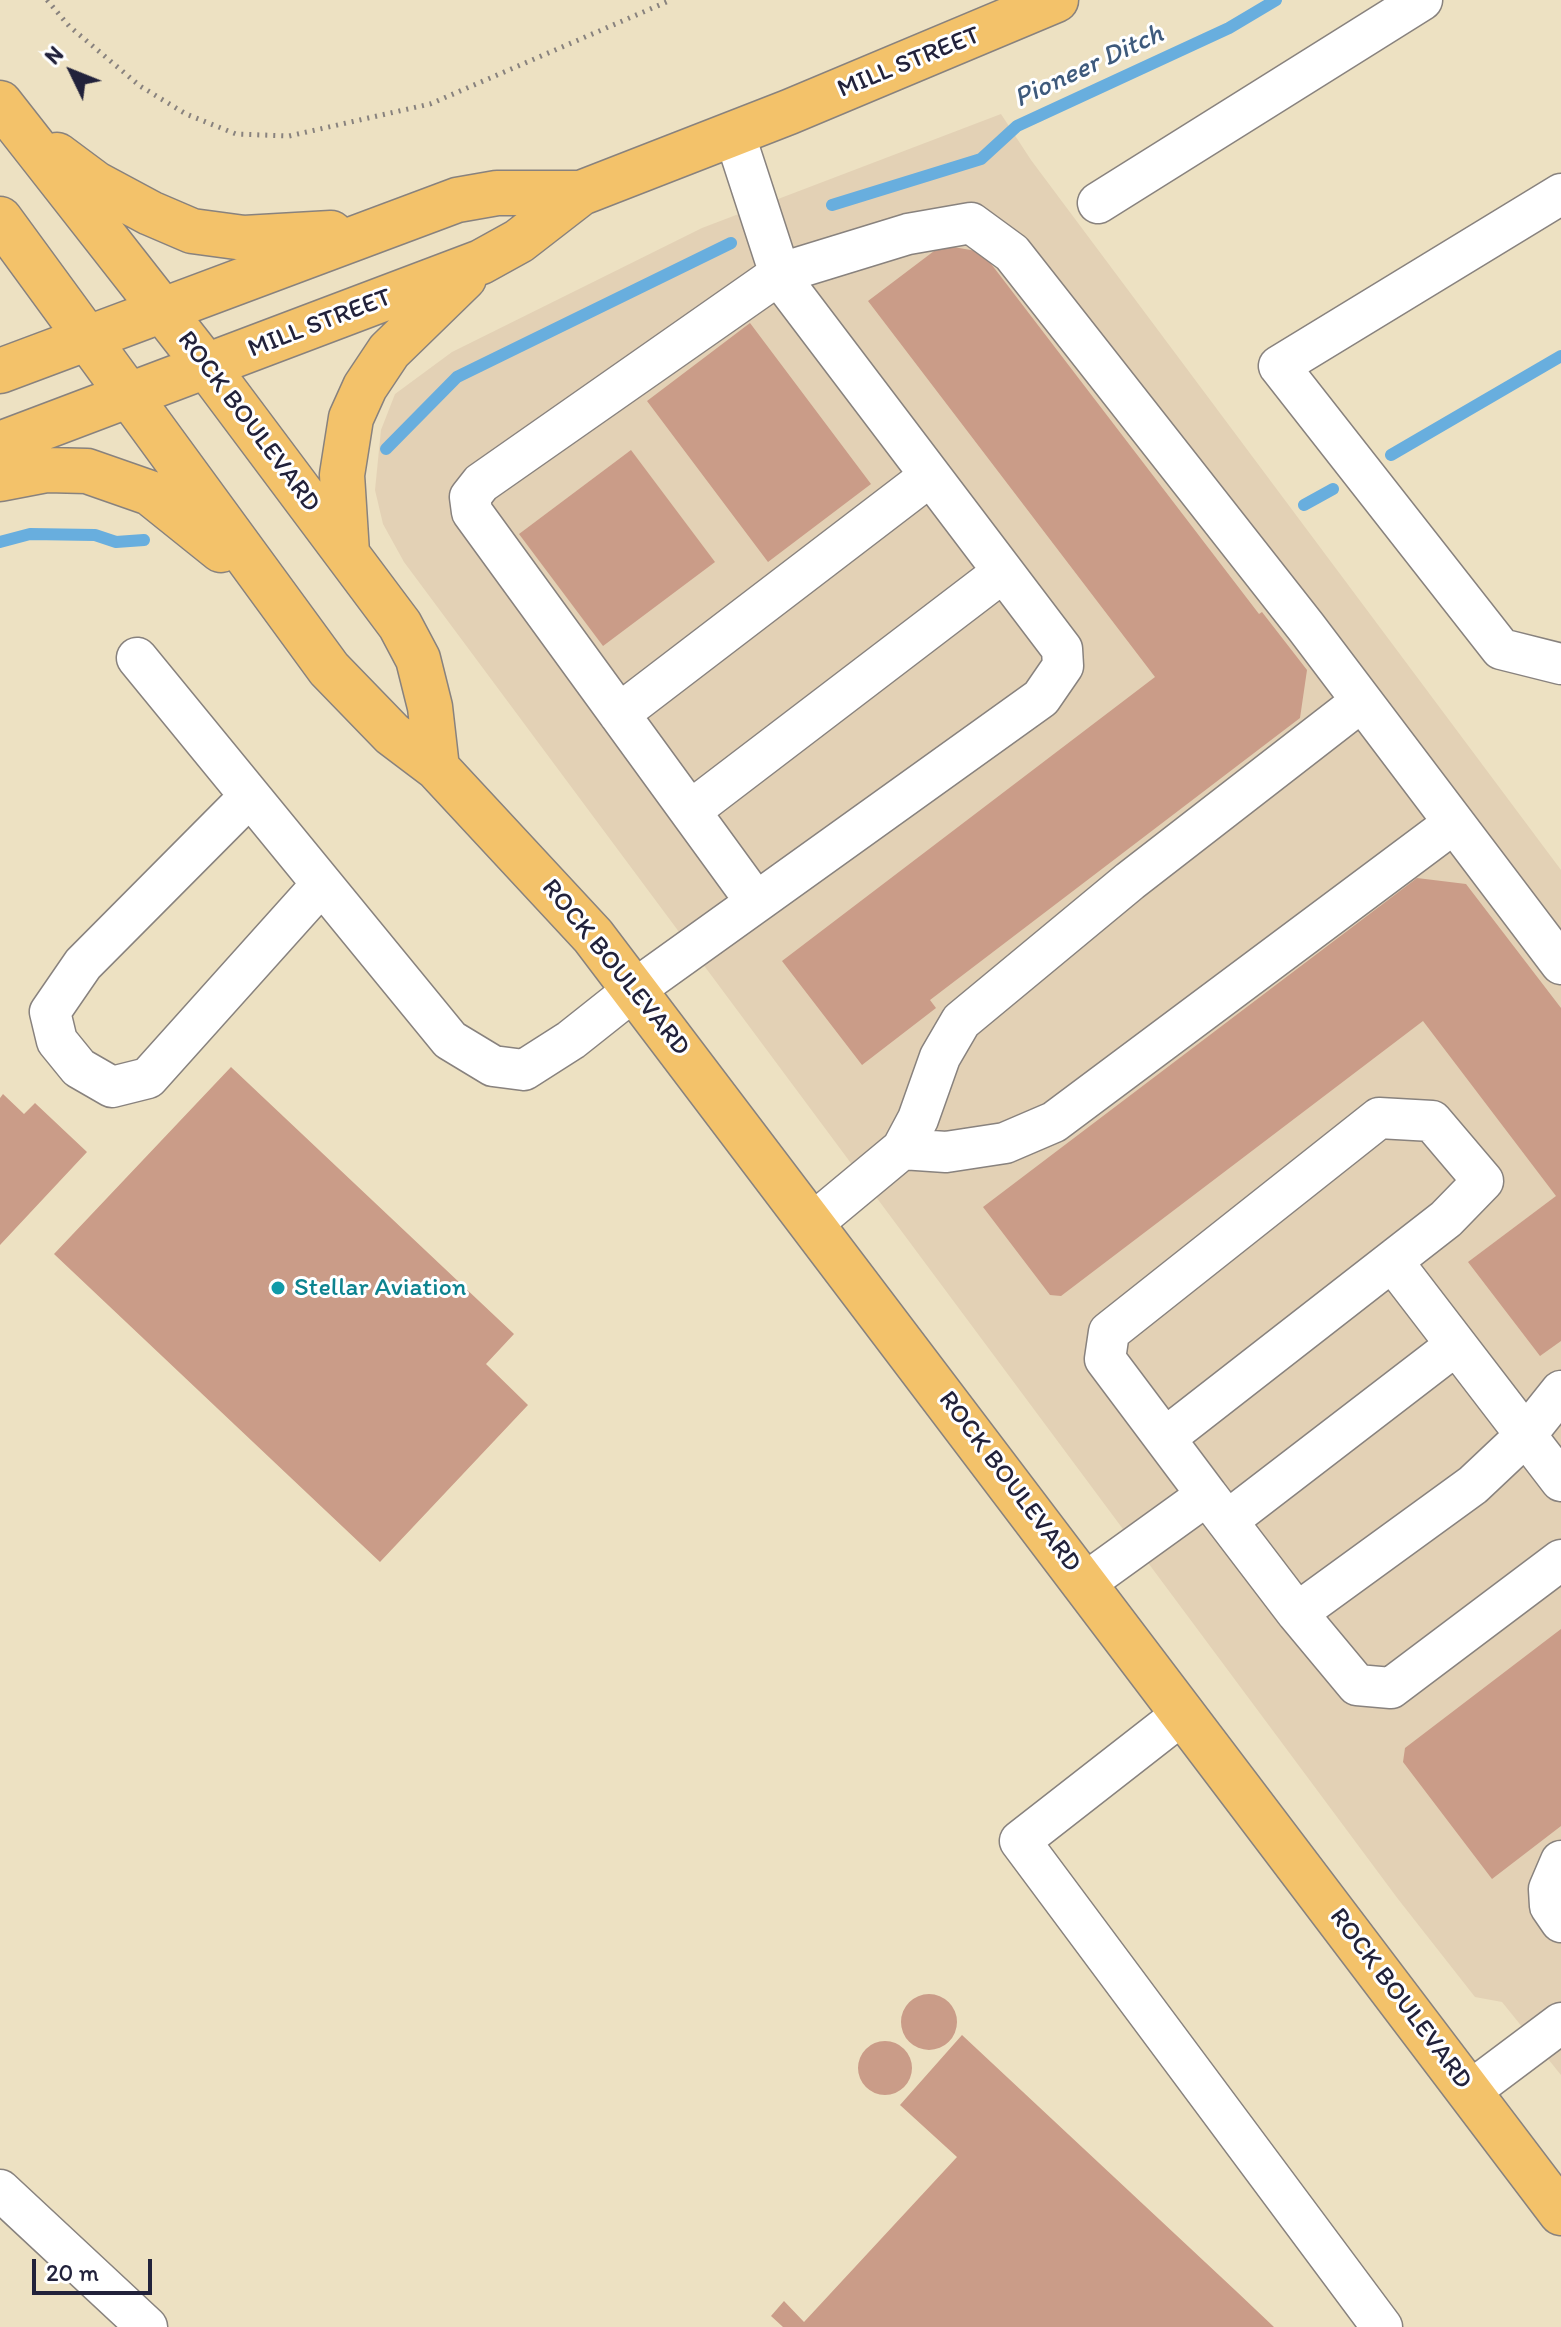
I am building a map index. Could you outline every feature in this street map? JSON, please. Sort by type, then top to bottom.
[{"type":"main road","name":"MILL STREET","points":[[0,444],[481,262],[519,241],[581,193],[1056,0]]},
{"type":"main road","points":[[8,114],[96,184],[192,231],[244,238],[372,231]]},
{"type":"main road","name":"ROCK BOULEVARD","points":[[8,114],[207,367],[400,625],[418,659],[430,707],[437,768]]},
{"type":"main road","name":"MILL STREET","points":[[0,371],[161,308],[457,200],[484,195],[581,193]]},
{"type":"main road","name":"ROCK BOULEVARD","points":[[0,219],[329,669],[361,705],[437,768],[548,885],[634,990],[1561,2213]]},
{"type":"main road","points":[[347,553],[342,475],[345,447],[351,418],[365,387],[414,324],[481,262]]},
{"type":"main road","points":[[0,479],[47,470],[87,471],[150,493],[188,521],[284,607]]},
{"type":"lane","points":[[1098,203],[1422,0]]},
{"type":"lane","points":[[137,658],[450,1040],[493,1066],[524,1070],[571,1040],[634,990],[1041,698],[1063,666],[1062,649],[789,289],[734,133]]},
{"type":"lane","points":[[1561,194],[1279,366],[1501,649],[1561,664]]},
{"type":"lane","points":[[756,902],[472,512],[470,497],[481,483],[781,273],[908,234],[971,223],[1012,253],[1362,701],[1561,964]]},
{"type":"lane","points":[[619,714],[930,476]]},
{"type":"lane","points":[[690,811],[1003,572]]},
{"type":"lane","points":[[813,1223],[902,1149],[918,1119],[940,1057],[961,1021],[1130,881],[1362,701]]},
{"type":"lane","points":[[250,796],[83,964],[50,1012],[57,1041],[79,1068],[112,1087],[148,1078],[322,884]]},
{"type":"lane","points":[[902,1149],[946,1152],[1005,1143],[1054,1122],[1454,823]]},
{"type":"lane","points":[[1165,1438],[1446,1219],[1483,1181],[1432,1121],[1379,1118],[1109,1332],[1105,1359],[1297,1613],[1357,1685],[1391,1688],[1561,1560]]},
{"type":"lane","points":[[1392,1261],[1561,1481]]},
{"type":"lane","points":[[1085,1583],[1217,1508],[1456,1345]]},
{"type":"lane","points":[[1297,1613],[1473,1485],[1525,1436],[1561,1391]]},
{"type":"lane","points":[[1184,1713],[1020,1841],[1382,2327]]},
{"type":"lane","points":[[1561,1861],[1549,1889],[1550,1906],[1561,1922]]},
{"type":"lane","points":[[1469,2092],[1561,2023]]},
{"type":"lane","points":[[0,2190],[147,2327]]},
{"type":"path","points":[[47,0],[69,26],[140,86],[186,114],[236,134],[289,136],[430,104],[671,0]]},
{"type":"shaded area","points":[[1001,114],[1031,160],[1561,870],[1561,2075],[1502,2002],[1475,1997],[1398,1899],[404,562],[383,524],[375,490],[381,430],[395,394],[452,352],[702,228]]},
{"type":"building","points":[[942,245],[982,252],[1259,614],[1262,612],[1307,670],[1300,718],[930,1000],[936,1008],[862,1065],[782,961],[1155,677],[868,301]]},
{"type":"building","points":[[750,323],[871,484],[768,562],[647,401]]},
{"type":"building","points":[[631,450],[715,562],[603,646],[519,534]]},
{"type":"building","points":[[1417,878],[1466,884],[1561,1008],[1561,1341],[1540,1356],[1468,1262],[1556,1196],[1423,1021],[1061,1296],[1050,1295],[983,1207]]},
{"type":"building","name":"Stellar Aviation","points":[[231,1067],[514,1334],[486,1364],[528,1405],[380,1562],[54,1254]]},
{"type":"building","points":[[3,1094],[24,1114],[35,1103],[87,1152],[0,1245],[0,1098]]},
{"type":"building","points":[[1561,1629],[1561,1826],[1492,1879],[1403,1762],[1405,1748]]},
{"type":"building","points":[[929,1994],[949,2002],[957,2022],[949,2042],[929,2050],[909,2042],[901,2022],[909,2002]]},
{"type":"building","points":[[962,2035],[1274,2327],[783,2327],[771,2316],[784,2301],[804,2322],[957,2157],[900,2105]]},
{"type":"building","points":[[885,2041],[904,2049],[912,2068],[904,2087],[885,2095],[866,2087],[858,2068],[866,2049]]},
{"type":"waterway","name":"Pioneer Ditch","points":[[832,205],[981,159],[1017,126],[1229,28],[1276,0]]},
{"type":"waterway","name":"Pioneer Ditch","points":[[386,449],[457,377],[731,243]]},
{"type":"waterway","points":[[1391,455],[1561,356]]},
{"type":"waterway","points":[[1304,505],[1333,489]]},
{"type":"waterway","name":"Pioneer Ditch","points":[[0,542],[30,534],[95,535],[116,542],[144,540]]},
{"type":"place","name":"Stellar Aviation","points":[[278,1288]]}]
